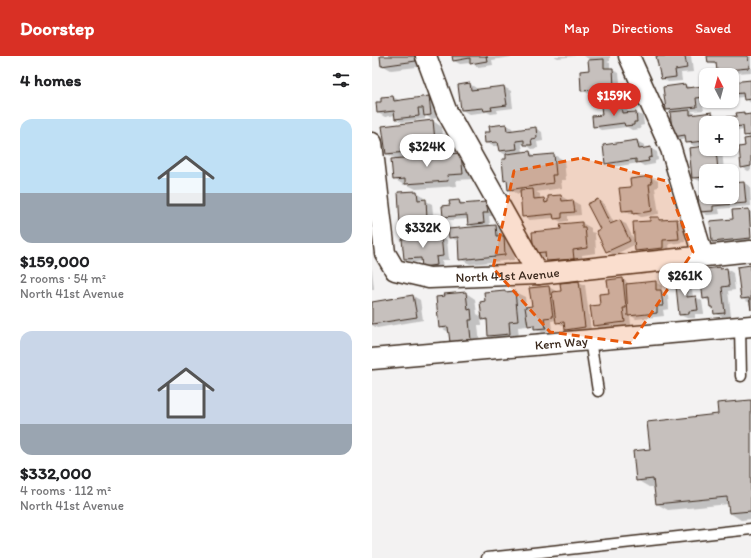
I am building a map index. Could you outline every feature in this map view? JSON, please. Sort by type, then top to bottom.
[{"type":"street","points":[[426,56],[446,110],[538,274]]},
{"type":"street","points":[[629,56],[671,149],[703,256]]},
{"type":"street","name":"North 41st Avenue","points":[[372,143],[385,253],[394,270],[429,278],[538,274],[751,251]]},
{"type":"street","name":"Kern Way","points":[[372,359],[746,326]]},
{"type":"lane","points":[[741,376],[746,326]]},
{"type":"lane","points":[[590,340],[598,391]]},
{"type":"lane","points":[[487,558],[751,529]]},
{"type":"highlighted area","points":[[582,158],[666,181],[693,252],[631,343],[550,332],[493,268],[514,171]]},
{"type":"building","points":[[380,56],[415,56],[416,61],[381,66]]},
{"type":"building","points":[[452,56],[486,56],[487,61],[470,64],[470,58],[453,61]]},
{"type":"building","points":[[656,56],[685,56],[687,68],[675,70],[676,77],[661,79]]},
{"type":"building","points":[[707,56],[748,56],[749,68],[717,68],[716,63],[708,63]]},
{"type":"building","points":[[604,59],[604,68],[613,68],[614,88],[603,89],[604,94],[594,95],[594,90],[581,91],[580,71],[589,70],[588,60]]},
{"type":"building","points":[[751,80],[751,99],[744,100],[743,93],[739,93],[739,81]]},
{"type":"building","points":[[470,83],[471,90],[504,86],[507,105],[491,107],[492,110],[484,111],[483,108],[461,110],[458,85]]},
{"type":"building","points":[[685,84],[686,88],[699,87],[699,98],[696,98],[697,107],[666,110],[663,87]]},
{"type":"building","points":[[393,96],[394,101],[429,96],[431,115],[424,116],[423,108],[418,108],[419,116],[395,119],[394,111],[377,113],[376,102],[381,102],[381,97]]},
{"type":"building","points":[[621,104],[622,113],[636,112],[637,122],[634,122],[634,125],[625,126],[624,123],[593,127],[592,116],[602,115],[601,106]]},
{"type":"building","points":[[690,110],[690,115],[712,112],[712,116],[699,116],[699,142],[686,143],[685,135],[673,137],[670,112]]},
{"type":"building","points":[[744,112],[744,115],[751,114],[751,135],[744,136],[743,126],[739,126],[739,116],[737,116],[736,113]]},
{"type":"building","points":[[433,120],[435,141],[425,143],[426,150],[386,154],[382,126]]},
{"type":"building","points":[[506,124],[507,131],[536,127],[537,138],[531,139],[532,145],[524,145],[524,140],[516,141],[517,149],[499,151],[497,142],[485,143],[484,132],[490,132],[489,126]]},
{"type":"building","points":[[751,138],[751,166],[741,168],[739,147],[745,146],[744,139]]},
{"type":"building","points":[[637,140],[639,149],[651,147],[652,157],[648,158],[649,161],[636,163],[636,159],[605,164],[603,145]]},
{"type":"building","points":[[699,147],[699,156],[717,156],[717,164],[699,164],[699,178],[692,178],[689,148]]},
{"type":"building","points":[[530,151],[531,156],[554,154],[556,175],[552,175],[553,183],[508,190],[507,180],[504,181],[502,159],[506,159],[506,154]]},
{"type":"building","points":[[461,153],[463,174],[447,175],[448,181],[405,184],[405,179],[393,180],[391,159]]},
{"type":"building","points":[[651,176],[652,184],[649,184],[652,211],[633,214],[633,210],[622,211],[619,188],[631,187],[630,179]]},
{"type":"building","points":[[739,182],[744,182],[746,203],[739,204]]},
{"type":"building","points":[[533,189],[534,199],[544,198],[545,203],[548,202],[548,196],[561,195],[562,201],[573,200],[575,212],[562,213],[562,218],[554,219],[553,214],[522,217],[520,190]]},
{"type":"building","points":[[417,191],[418,200],[426,199],[427,219],[400,224],[398,192]]},
{"type":"building","points":[[698,196],[699,204],[735,204],[713,206],[713,211],[699,212]]},
{"type":"building","points":[[598,199],[610,224],[620,220],[630,241],[606,252],[596,231],[600,229],[587,204]]},
{"type":"building","points":[[459,200],[460,204],[486,202],[488,213],[483,213],[484,223],[468,225],[467,215],[443,217],[442,206],[450,205],[449,201]]},
{"type":"building","points":[[749,209],[751,238],[712,242],[710,221],[733,219],[732,210]]},
{"type":"building","points":[[650,217],[659,217],[659,220],[677,219],[679,239],[663,240],[663,248],[635,251],[633,222],[650,221]]},
{"type":"building","points":[[582,222],[582,227],[585,227],[587,248],[573,250],[574,259],[546,261],[545,252],[534,253],[532,232],[561,229],[560,224]]},
{"type":"building","points":[[496,225],[497,236],[504,236],[505,255],[459,260],[458,237],[449,238],[448,229]]},
{"type":"building","points":[[423,233],[423,236],[441,235],[443,256],[436,257],[437,265],[422,267],[421,258],[404,259],[402,239],[415,237],[414,234]]},
{"type":"building","points":[[751,265],[751,310],[749,298],[741,299],[737,267]]},
{"type":"building","points":[[720,267],[720,269],[727,268],[729,286],[722,287],[725,313],[714,314],[713,307],[710,307],[709,298],[703,299],[700,270]]},
{"type":"building","points":[[685,275],[687,297],[696,296],[698,310],[689,311],[689,314],[679,315],[675,276]]},
{"type":"building","points":[[623,278],[626,308],[623,308],[625,322],[593,326],[590,306],[600,305],[599,294],[609,293],[607,280]]},
{"type":"building","points":[[579,281],[585,327],[565,330],[564,322],[556,323],[552,292],[561,291],[560,283]]},
{"type":"building","points":[[656,281],[656,290],[661,290],[663,306],[657,306],[657,313],[628,316],[626,284]]},
{"type":"building","points":[[549,286],[553,317],[544,318],[546,328],[534,329],[534,325],[528,326],[525,307],[532,306],[529,288]]},
{"type":"building","points":[[505,290],[505,292],[515,291],[518,321],[509,322],[510,334],[488,336],[487,319],[482,320],[480,302],[485,301],[484,292]]},
{"type":"building","points":[[466,292],[468,310],[471,309],[472,320],[469,320],[471,340],[450,342],[448,327],[439,328],[436,297],[445,296],[444,294]]},
{"type":"building","points":[[413,295],[417,317],[372,324],[372,302]]},
{"type":"building","points":[[751,400],[751,511],[729,513],[727,497],[656,504],[653,479],[636,481],[633,451],[650,449],[647,422],[718,414],[717,403]]}]
